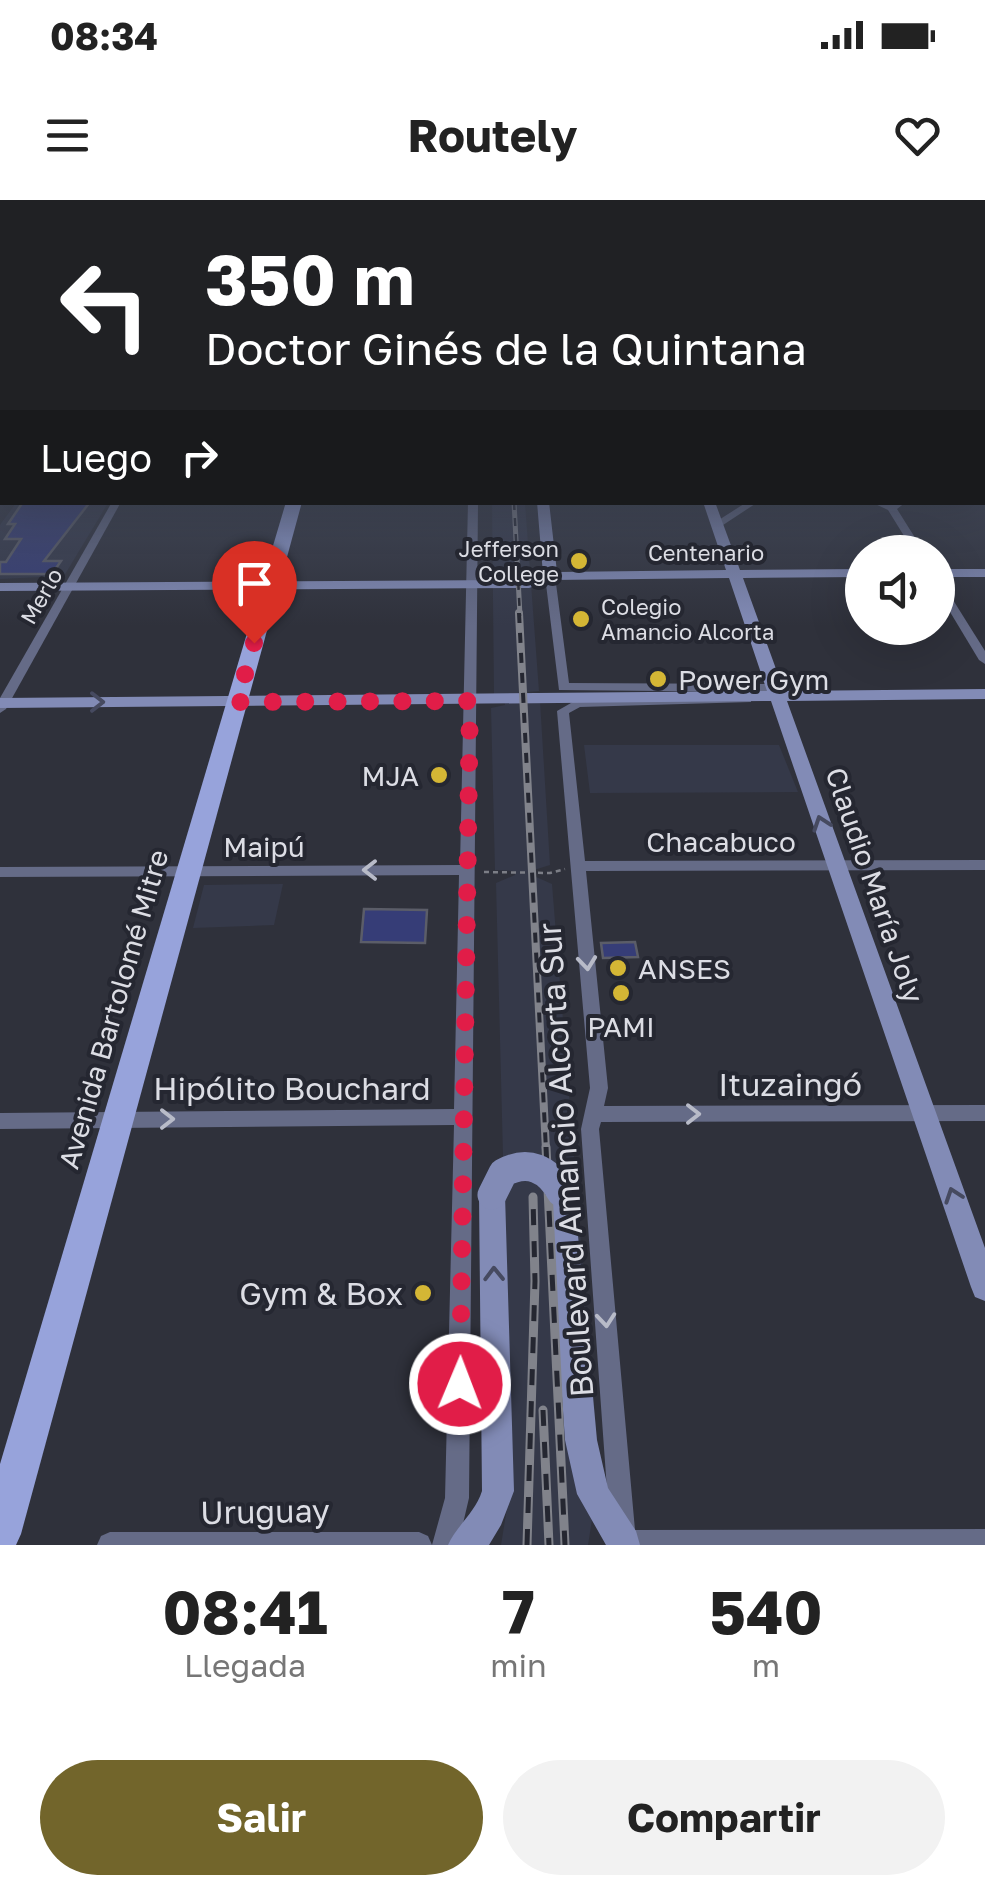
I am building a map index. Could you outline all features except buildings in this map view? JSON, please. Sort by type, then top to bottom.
[{"type":"main road","name":"Avenida Bartolomé Mitre","points":[[0,1534],[293,505]]},
{"type":"street","name":"Merlo","points":[[1,705],[115,505]]},
{"type":"street","points":[[444,1545],[457,1498],[473,505]]},
{"type":"street","name":"Boulevard Amancio Alcorta Sur","points":[[543,505],[599,1088],[590,1129],[624,1544]]},
{"type":"street","name":"Claudio María Joly","points":[[710,505],[985,1287]]},
{"type":"street","points":[[717,525],[749,505]]},
{"type":"street","points":[[897,506],[910,535]]},
{"type":"street","points":[[955,573],[985,572]]},
{"type":"street","name":"Centenario","points":[[551,584],[735,574],[845,573]]},
{"type":"street","points":[[0,586],[551,584]]},
{"type":"street","points":[[955,611],[985,660]]},
{"type":"street","points":[[1,705],[470,701],[775,691],[985,694]]},
{"type":"street","name":"Chacabuco","points":[[577,866],[985,865]]},
{"type":"street","name":"Maipú","points":[[0,872],[468,870]]},
{"type":"street","name":"Ituzaingó","points":[[595,1114],[985,1113]]},
{"type":"street","name":"Hipólito Bouchard","points":[[0,1121],[464,1116]]},
{"type":"street","points":[[466,1545],[476,1538],[493,1510],[498,1490],[492,1195],[498,1178],[508,1171],[532,1166],[550,1173],[561,1192],[581,1440],[593,1494],[604,1518],[624,1544],[985,1541]]},
{"type":"street","name":"Uruguay","points":[[110,1545],[420,1545]]},
{"type":"path","points":[[468,870],[499,875],[550,873],[577,866]]},
{"type":"shaded area","points":[[15,505],[107,505],[64,576],[0,579],[0,525]]},
{"type":"shaded area","points":[[492,505],[525,505],[539,691],[528,692],[528,701],[540,701],[550,865],[534,870],[534,876],[552,884],[596,1429],[577,1449],[578,1483],[592,1520],[588,1545],[501,1545],[507,1508],[509,1390],[496,883],[515,875],[514,871],[495,870],[491,708],[505,705],[503,694],[494,694]]},
{"type":"shaded area","points":[[584,745],[779,745],[798,792],[590,793]]},
{"type":"shaded area","points":[[283,884],[274,925],[193,928],[204,885]]},
{"type":"railway","points":[[514,505],[520,616]]},
{"type":"railway","points":[[519,613],[546,1150]]},
{"type":"railway","points":[[546,1147],[565,1545]]},
{"type":"railway","points":[[527,1545],[535,1281],[533,1197]]},
{"type":"railway","points":[[543,1410],[549,1545]]},
{"type":"place","name":"Jefferson College","points":[[579,561]]},
{"type":"place","name":"Colegio Amancio Alcorta","points":[[581,619]]},
{"type":"place","name":"Power Gym","points":[[658,679]]},
{"type":"place","name":"MJA","points":[[439,775]]},
{"type":"place","name":"ANSES","points":[[618,968]]},
{"type":"place","name":"PAMI","points":[[621,993]]},
{"type":"place","name":"Gym & Box","points":[[423,1293]]},
{"type":"route","points":[[254,643],[237,702],[470,701],[460,1384]]}]
